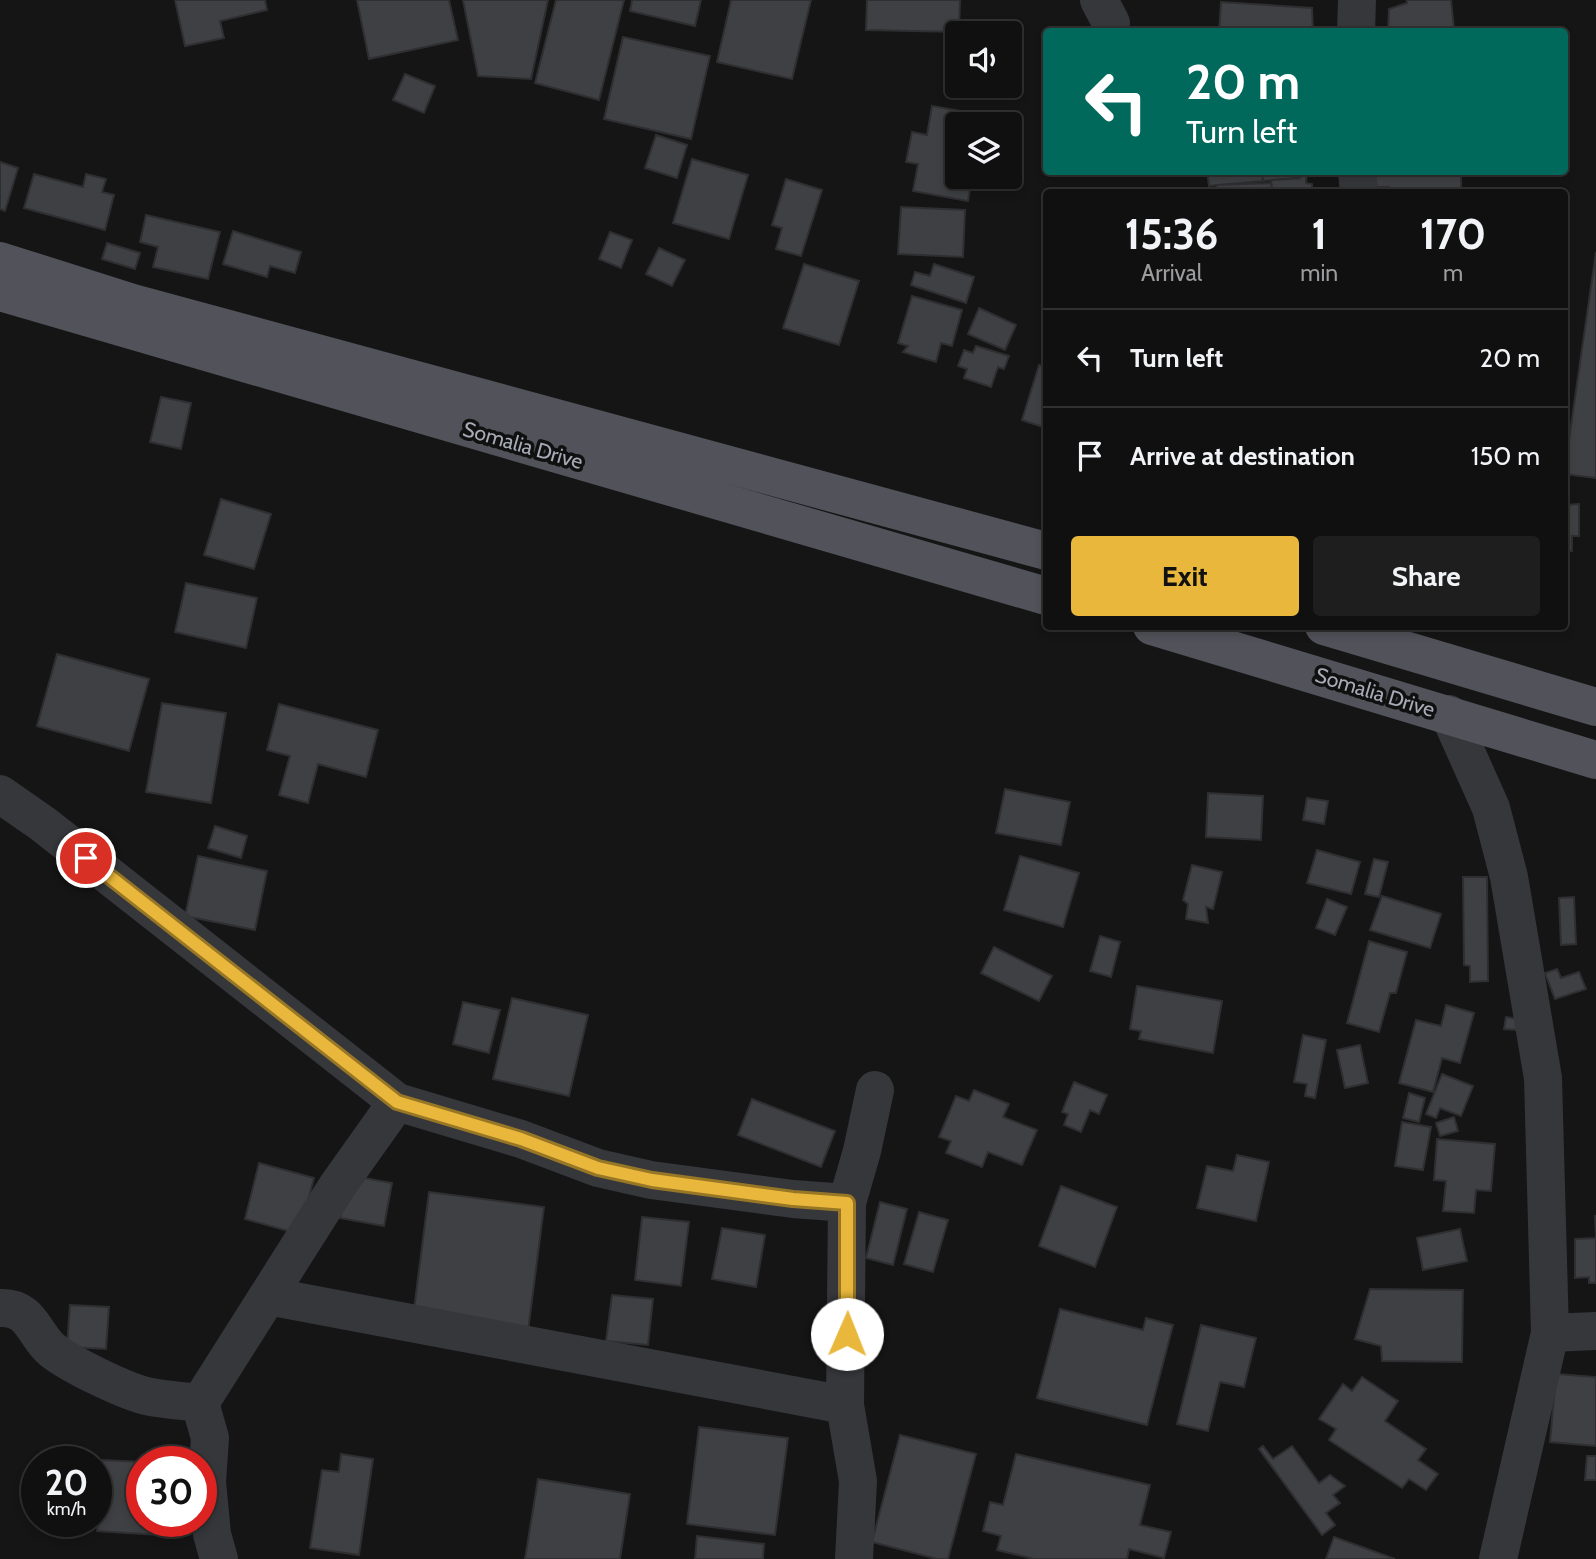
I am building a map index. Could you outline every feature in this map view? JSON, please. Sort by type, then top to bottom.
[{"type":"main road","name":"Somalia Drive","points":[[0,261],[146,306],[1043,550]]},
{"type":"main road","name":"Somalia Drive","points":[[0,292],[1043,595]]},
{"type":"main road","name":"Somalia Drive","points":[[1165,630],[1596,760]]},
{"type":"main road","points":[[1352,630],[1379,634],[1596,707]]},
{"type":"street","points":[[1356,28],[1357,0]]},
{"type":"street","points":[[1448,714],[1490,808],[1509,877],[1543,1078],[1549,1333],[1498,1559]]},
{"type":"street","points":[[0,794],[43,824],[397,1102],[521,1139],[598,1168],[652,1180],[793,1199],[847,1203]]},
{"type":"street","points":[[854,1559],[858,1481],[845,1405],[847,1203],[862,1152],[875,1090]]},
{"type":"street","points":[[219,1559],[212,1534],[207,1482],[210,1438],[200,1403],[338,1185],[397,1102]]},
{"type":"street","points":[[268,1296],[845,1405]]},
{"type":"street","points":[[0,1308],[5,1307],[29,1317],[51,1349],[113,1383],[148,1397],[200,1403]]},
{"type":"street","points":[[1549,1333],[1596,1331]]},
{"type":"building","points":[[175,0],[265,0],[267,10],[220,21],[224,38],[185,46]]},
{"type":"building","points":[[357,0],[449,0],[458,40],[369,59]]},
{"type":"building","points":[[463,0],[548,0],[531,79],[478,76]]},
{"type":"building","points":[[556,0],[624,0],[599,100],[535,83]]},
{"type":"building","points":[[632,0],[701,0],[695,26],[630,11]]},
{"type":"building","points":[[731,0],[811,0],[792,79],[717,62]]},
{"type":"building","points":[[867,0],[960,0],[959,21],[945,21],[945,32],[866,30]]},
{"type":"building","points":[[1407,0],[1451,0],[1454,28],[1388,28],[1389,9],[1407,3]]},
{"type":"building","points":[[1221,2],[1312,8],[1313,28],[1219,28]]},
{"type":"building","points":[[623,37],[710,56],[691,139],[604,119]]},
{"type":"building","points":[[405,74],[435,86],[424,113],[393,100]]},
{"type":"building","points":[[932,106],[967,112],[945,112],[945,189],[970,189],[968,201],[913,191],[918,164],[906,162],[912,132],[927,135]]},
{"type":"building","points":[[656,135],[687,145],[677,178],[645,168]]},
{"type":"building","points":[[692,159],[748,175],[729,239],[673,223]]},
{"type":"building","points":[[0,162],[18,168],[5,211],[0,209]]},
{"type":"building","points":[[34,174],[83,187],[86,174],[106,179],[102,192],[114,195],[105,230],[24,208]]},
{"type":"building","points":[[1207,175],[1262,175],[1263,181],[1209,186]]},
{"type":"building","points":[[1262,175],[1300,175],[1300,178],[1263,181]]},
{"type":"building","points":[[1300,175],[1307,175],[1306,183],[1312,184],[1312,189],[1272,189],[1271,180],[1300,178]]},
{"type":"building","points":[[1376,175],[1461,175],[1461,189],[1374,187]]},
{"type":"building","points":[[786,179],[822,190],[801,256],[776,249],[782,228],[772,225]]},
{"type":"building","points":[[1271,183],[1272,189],[1217,189],[1216,185]]},
{"type":"building","points":[[901,207],[965,210],[963,257],[898,254]]},
{"type":"building","points":[[146,215],[220,232],[208,279],[153,267],[158,247],[140,242]]},
{"type":"building","points":[[233,231],[301,252],[295,273],[270,266],[267,277],[223,264]]},
{"type":"building","points":[[610,232],[632,240],[621,268],[599,259]]},
{"type":"building","points":[[107,243],[140,253],[135,269],[102,259]]},
{"type":"building","points":[[659,248],[685,260],[672,286],[646,274]]},
{"type":"building","points":[[1596,252],[1596,478],[1568,474],[1568,446]]},
{"type":"building","points":[[804,264],[859,281],[839,345],[783,328]]},
{"type":"building","points":[[934,264],[974,277],[966,303],[911,285],[915,272],[930,276]]},
{"type":"building","points":[[912,296],[962,310],[952,346],[941,343],[936,362],[903,352],[908,346],[898,343]]},
{"type":"building","points":[[979,308],[1016,325],[1005,350],[968,334]]},
{"type":"building","points":[[976,346],[1009,356],[1004,369],[998,367],[991,387],[964,378],[967,369],[958,366],[964,350],[973,353]]},
{"type":"building","points":[[1039,365],[1043,366],[1043,427],[1022,420]]},
{"type":"building","points":[[161,397],[191,403],[181,449],[150,442]]},
{"type":"building","points":[[221,499],[271,514],[254,569],[204,555]]},
{"type":"building","points":[[1579,504],[1579,536],[1572,536],[1572,551],[1568,551],[1568,505]]},
{"type":"building","points":[[186,583],[257,598],[246,648],[175,632]]},
{"type":"building","points":[[57,654],[149,679],[129,751],[37,726]]},
{"type":"building","points":[[162,703],[226,713],[211,803],[146,792]]},
{"type":"building","points":[[279,704],[378,730],[366,777],[318,764],[308,803],[279,795],[290,756],[267,750]]},
{"type":"building","points":[[1005,789],[1070,802],[1061,845],[996,833]]},
{"type":"building","points":[[1208,793],[1263,796],[1261,840],[1206,837]]},
{"type":"building","points":[[1307,798],[1328,801],[1324,824],[1303,820]]},
{"type":"building","points":[[215,826],[247,836],[241,858],[208,848]]},
{"type":"building","points":[[1317,850],[1360,862],[1351,894],[1307,883]]},
{"type":"building","points":[[198,856],[267,871],[255,930],[185,916]]},
{"type":"building","points":[[1020,856],[1079,873],[1063,927],[1004,910]]},
{"type":"building","points":[[1374,859],[1388,862],[1379,897],[1365,894]]},
{"type":"building","points":[[1192,865],[1222,872],[1213,909],[1206,907],[1208,923],[1186,919],[1188,904],[1183,900]]},
{"type":"building","points":[[1463,877],[1487,877],[1488,981],[1470,982],[1470,966],[1464,965]]},
{"type":"building","points":[[1382,896],[1441,914],[1430,948],[1370,930]]},
{"type":"building","points":[[1574,897],[1576,944],[1561,945],[1559,898]]},
{"type":"building","points":[[1327,899],[1347,907],[1335,935],[1316,928]]},
{"type":"building","points":[[1100,936],[1120,942],[1111,977],[1090,971]]},
{"type":"building","points":[[1369,941],[1407,952],[1396,993],[1390,993],[1379,1032],[1347,1023]]},
{"type":"building","points":[[994,947],[1052,976],[1039,1001],[981,973]]},
{"type":"building","points":[[1557,969],[1561,978],[1579,972],[1586,989],[1555,999],[1545,973]]},
{"type":"building","points":[[1137,986],[1222,1001],[1213,1053],[1139,1039],[1141,1031],[1130,1029]]},
{"type":"building","points":[[512,998],[588,1015],[569,1096],[493,1079]]},
{"type":"building","points":[[463,1002],[500,1010],[489,1053],[453,1044]]},
{"type":"building","points":[[1446,1005],[1474,1013],[1460,1063],[1442,1058],[1433,1092],[1399,1083],[1416,1020],[1441,1026]]},
{"type":"building","points":[[1506,1017],[1518,1019],[1517,1030],[1504,1029]]},
{"type":"building","points":[[1303,1035],[1326,1040],[1315,1098],[1305,1096],[1307,1084],[1294,1082]]},
{"type":"building","points":[[1360,1045],[1368,1083],[1345,1088],[1337,1050]]},
{"type":"building","points":[[1442,1074],[1473,1086],[1461,1116],[1440,1108],[1436,1118],[1426,1114]]},
{"type":"building","points":[[1074,1082],[1107,1095],[1099,1114],[1090,1110],[1081,1132],[1064,1125],[1068,1114],[1062,1112]]},
{"type":"building","points":[[974,1090],[1009,1104],[1003,1117],[1037,1130],[1022,1165],[988,1152],[982,1167],[946,1153],[951,1141],[939,1137],[956,1096],[969,1101]]},
{"type":"building","points":[[1409,1093],[1425,1098],[1419,1122],[1403,1118]]},
{"type":"building","points":[[752,1099],[835,1131],[821,1167],[738,1135]]},
{"type":"building","points":[[1454,1117],[1458,1131],[1440,1136],[1436,1123]]},
{"type":"building","points":[[1402,1122],[1431,1127],[1423,1170],[1395,1166]]},
{"type":"building","points":[[1437,1139],[1495,1144],[1491,1191],[1476,1190],[1474,1213],[1443,1211],[1446,1181],[1434,1180]]},
{"type":"building","points":[[1237,1155],[1269,1162],[1256,1221],[1197,1208],[1207,1166],[1233,1171]]},
{"type":"building","points":[[259,1163],[314,1178],[299,1234],[245,1219]]},
{"type":"building","points":[[348,1175],[392,1183],[384,1226],[340,1218]]},
{"type":"building","points":[[1061,1186],[1117,1207],[1095,1267],[1039,1246]]},
{"type":"building","points":[[429,1192],[544,1207],[528,1331],[413,1317]]},
{"type":"building","points":[[880,1202],[907,1209],[893,1265],[866,1258]]},
{"type":"building","points":[[919,1212],[948,1220],[933,1272],[904,1264]]},
{"type":"building","points":[[642,1217],[689,1222],[681,1286],[635,1280]]},
{"type":"building","points":[[722,1228],[765,1235],[756,1287],[712,1279]]},
{"type":"building","points":[[1460,1229],[1467,1261],[1423,1270],[1417,1238]]},
{"type":"building","points":[[1596,1238],[1596,1283],[1589,1283],[1589,1277],[1575,1278],[1575,1239]]},
{"type":"building","points":[[1370,1289],[1463,1290],[1462,1362],[1382,1361],[1381,1346],[1355,1339]]},
{"type":"building","points":[[612,1295],[653,1299],[648,1345],[606,1341]]},
{"type":"building","points":[[70,1305],[109,1307],[106,1349],[67,1347]]},
{"type":"building","points":[[1060,1309],[1143,1330],[1146,1318],[1173,1325],[1147,1425],[1037,1398]]},
{"type":"building","points":[[1201,1325],[1256,1338],[1244,1387],[1220,1382],[1208,1431],[1177,1424]]},
{"type":"building","points":[[1556,1374],[1596,1377],[1596,1446],[1550,1442]]},
{"type":"building","points":[[1362,1377],[1398,1401],[1385,1421],[1426,1449],[1418,1460],[1438,1474],[1426,1490],[1409,1479],[1402,1488],[1329,1440],[1336,1429],[1319,1419],[1343,1384],[1352,1391]]},
{"type":"building","points":[[699,1427],[788,1438],[775,1535],[687,1524]]},
{"type":"building","points":[[900,1435],[976,1454],[948,1559],[937,1559],[872,1542]]},
{"type":"building","points":[[1263,1446],[1273,1459],[1292,1446],[1319,1483],[1330,1475],[1345,1486],[1333,1495],[1340,1503],[1326,1513],[1335,1525],[1322,1535],[1259,1449]]},
{"type":"building","points":[[341,1454],[373,1459],[359,1555],[310,1548],[322,1470],[339,1472]]},
{"type":"building","points":[[1016,1454],[1150,1485],[1140,1525],[1171,1532],[1164,1558],[1129,1549],[1127,1559],[1034,1559],[997,1550],[1001,1536],[983,1531],[990,1502],[1003,1505]]},
{"type":"building","points":[[1587,1456],[1596,1456],[1596,1480],[1585,1480]]},
{"type":"building","points":[[112,1460],[126,1461],[126,1533],[112,1532]]},
{"type":"building","points":[[538,1479],[630,1494],[620,1559],[525,1559]]},
{"type":"building","points":[[697,1536],[764,1544],[763,1559],[695,1559]]},
{"type":"building","points":[[1334,1537],[1395,1559],[1326,1559]]},
{"type":"route","points":[[86,858],[397,1102],[521,1139],[598,1168],[652,1180],[793,1199],[847,1203],[847,1334]]}]
